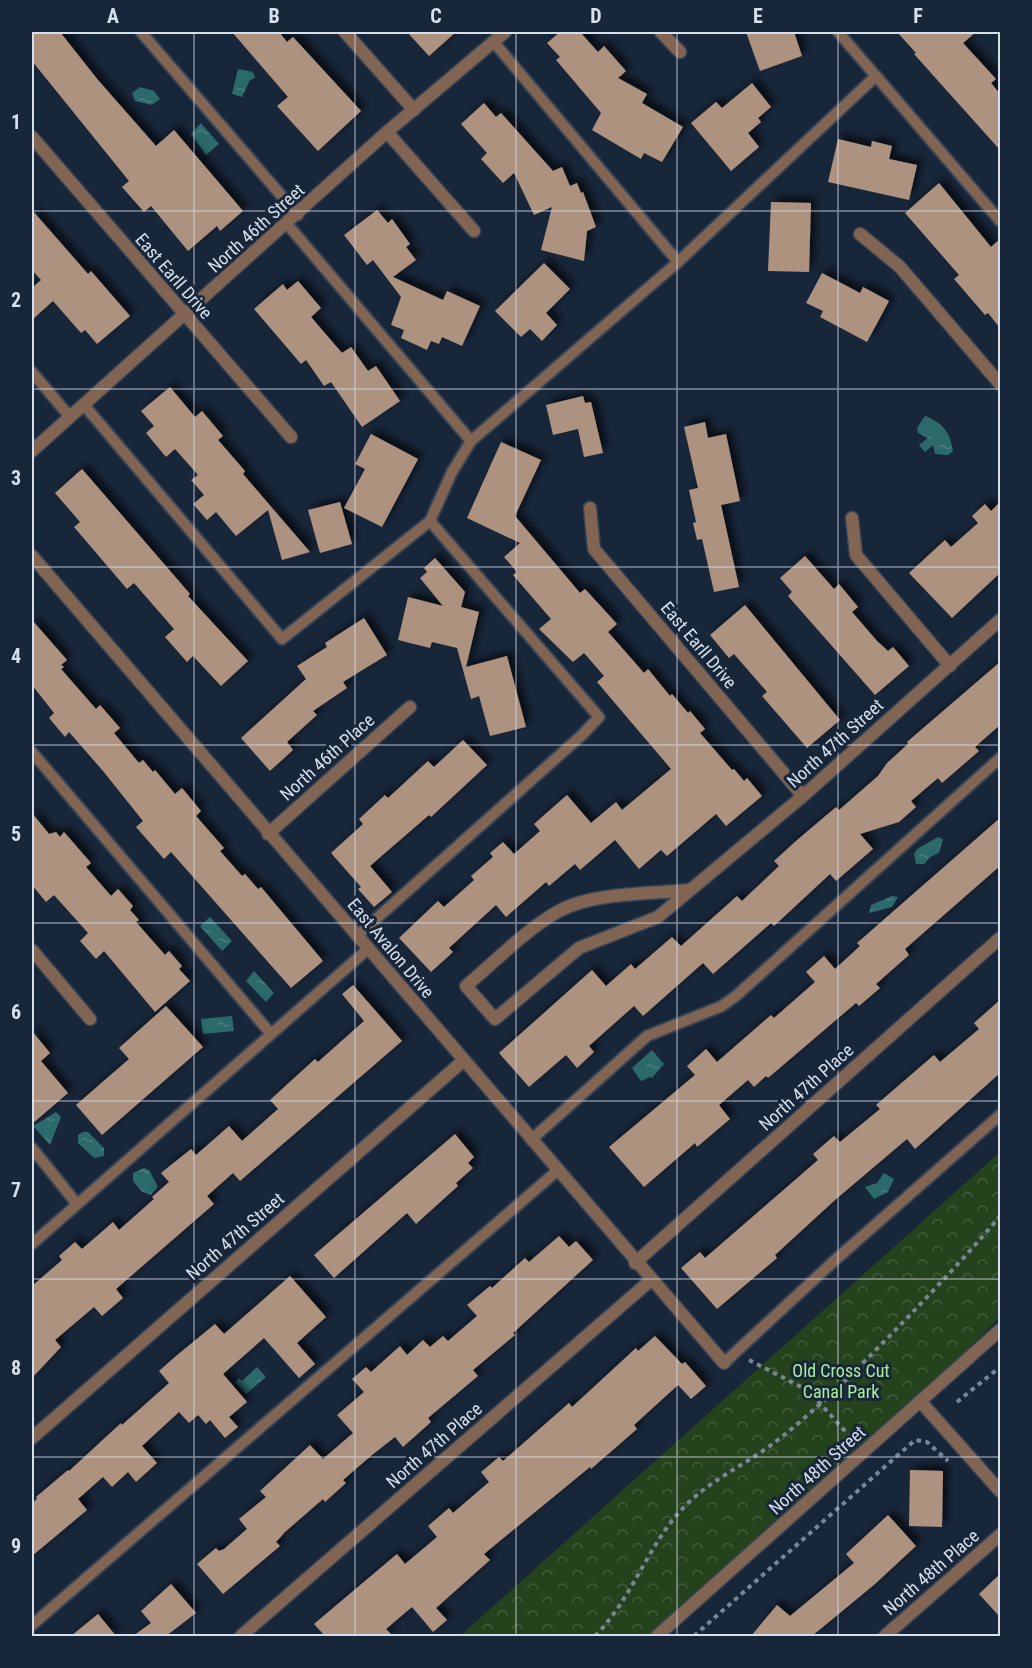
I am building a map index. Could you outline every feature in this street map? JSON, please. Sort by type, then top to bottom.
[{"type":"street","points":[[345,32],[414,110]]},
{"type":"street","name":"North 46th Street","points":[[32,451],[288,224],[387,132],[505,32]]},
{"type":"street","points":[[661,32],[680,52]]},
{"type":"street","points":[[387,132],[474,231]]},
{"type":"street","name":"East Earll Drive","points":[[32,137],[184,316],[291,437]]},
{"type":"street","points":[[860,234],[900,267],[1000,384]]},
{"type":"street","name":"East Earll Drive","points":[[590,508],[594,549],[804,796]]},
{"type":"street","points":[[852,518],[856,555],[950,666]]},
{"type":"street","name":"East Avalon Drive","points":[[32,556],[635,1263],[724,1363]]},
{"type":"street","name":"North 47th Street","points":[[690,890],[588,901],[560,910],[535,927],[466,986],[495,1019],[579,948],[658,917],[804,796],[1000,620]]},
{"type":"street","name":"North 46th Place","points":[[268,834],[410,706]]},
{"type":"street","name":"North 47th Place","points":[[635,1263],[1000,938]]},
{"type":"street","points":[[32,950],[90,1019]]},
{"type":"street","name":"North 47th Street","points":[[32,1438],[463,1061]]},
{"type":"street","name":"North 47th Place","points":[[241,1636],[651,1280]]},
{"type":"street","name":"North 48th Street","points":[[657,1636],[1000,1330]]},
{"type":"street","points":[[921,1401],[1000,1491]]},
{"type":"street","name":"North 48th Place","points":[[885,1636],[1000,1535]]},
{"type":"lane","points":[[141,32],[298,215]]},
{"type":"lane","points":[[838,32],[1000,221]]},
{"type":"lane","points":[[493,41],[678,262]]},
{"type":"lane","points":[[84,405],[282,639],[430,521],[452,472],[471,441],[678,262],[876,76]]},
{"type":"lane","points":[[288,224],[471,441]]},
{"type":"lane","points":[[32,372],[70,417]]},
{"type":"lane","points":[[357,936],[582,735],[599,717],[430,521]]},
{"type":"lane","points":[[32,752],[271,1034]]},
{"type":"lane","points":[[531,1140],[647,1036],[722,1006],[737,995],[1000,758]]},
{"type":"lane","points":[[32,1244],[368,949]]},
{"type":"lane","points":[[724,1363],[843,1253],[1000,1115]]},
{"type":"lane","points":[[32,1148],[77,1204]]},
{"type":"lane","points":[[32,1625],[557,1171]]},
{"type":"path","points":[[595,1636],[637,1578],[663,1533],[686,1505],[742,1462],[777,1441],[820,1404],[901,1324],[1000,1216]]},
{"type":"path","points":[[735,1354],[800,1385],[863,1452]]},
{"type":"path","points":[[957,1402],[1000,1367]]},
{"type":"path","points":[[694,1636],[915,1440],[927,1442],[948,1461]]},
{"type":"green space","name":"Old Cross Cut Canal Park","points":[[1000,1152],[1000,1317],[919,1398],[651,1636],[460,1636]]},
{"type":"water","points":[[238,69],[253,72],[255,78],[250,80],[242,97],[232,94]]},
{"type":"water","points":[[140,87],[154,91],[160,99],[152,105],[135,101],[132,93]]},
{"type":"water","points":[[201,123],[219,144],[206,155],[191,134]]},
{"type":"water","points":[[925,416],[937,422],[948,433],[953,451],[948,455],[935,454],[933,445],[925,452],[919,445],[928,438],[918,433],[917,428]]},
{"type":"water","points":[[938,837],[943,839],[939,853],[930,857],[924,864],[916,864],[914,854],[917,849]]},
{"type":"water","points":[[892,896],[898,897],[892,907],[869,913],[871,905]]},
{"type":"water","points":[[210,917],[232,941],[222,951],[200,926]]},
{"type":"water","points":[[254,971],[274,993],[266,1002],[246,981]]},
{"type":"water","points":[[232,1016],[234,1031],[203,1034],[201,1019]]},
{"type":"water","points":[[652,1050],[664,1064],[652,1078],[641,1081],[632,1068]]},
{"type":"water","points":[[56,1112],[61,1117],[50,1145],[33,1126]]},
{"type":"water","points":[[88,1132],[104,1148],[104,1156],[94,1158],[78,1143],[78,1135]]},
{"type":"water","points":[[144,1168],[149,1170],[158,1187],[151,1195],[141,1191],[133,1181],[133,1173]]},
{"type":"water","points":[[884,1173],[894,1179],[888,1192],[874,1199],[865,1187],[877,1183]]},
{"type":"water","points":[[257,1367],[266,1377],[246,1394],[235,1382],[239,1378],[242,1381]]},
{"type":"building","points":[[32,32],[60,32],[98,80],[156,146],[174,130],[243,211],[220,231],[217,226],[188,251],[151,206],[144,212],[122,187],[129,181],[32,61]]},
{"type":"building","points":[[232,32],[279,32],[287,42],[293,37],[361,111],[318,151],[277,106],[288,97]]},
{"type":"building","points":[[407,32],[456,32],[429,56]]},
{"type":"building","points":[[560,32],[580,32],[598,52],[604,46],[626,71],[618,78],[647,94],[642,103],[683,127],[662,162],[644,153],[641,159],[592,130],[601,113],[556,60],[560,57],[547,43]]},
{"type":"building","points":[[746,32],[794,32],[802,56],[760,71]]},
{"type":"building","points":[[897,32],[976,32],[963,43],[996,79],[991,83],[1000,94],[1000,150],[914,54],[916,53]]},
{"type":"building","points":[[752,83],[771,107],[758,118],[761,122],[748,133],[759,147],[731,171],[691,123],[716,102],[722,108]]},
{"type":"building","points":[[484,103],[496,117],[501,113],[553,171],[562,167],[570,186],[577,183],[581,193],[583,192],[596,227],[587,231],[584,261],[541,250],[552,207],[534,215],[514,173],[503,183],[481,159],[487,153],[461,124]]},
{"type":"building","points":[[838,139],[871,147],[872,141],[892,146],[889,159],[917,165],[909,200],[828,182]]},
{"type":"building","points":[[939,183],[991,247],[1000,239],[1000,328],[988,313],[985,315],[954,279],[959,275],[905,213]]},
{"type":"building","points":[[771,202],[811,203],[809,272],[768,271]]},
{"type":"building","points":[[32,210],[88,274],[91,271],[130,316],[97,344],[85,330],[81,333],[53,301],[32,320],[32,288],[41,280],[32,270]]},
{"type":"building","points":[[377,210],[388,223],[392,219],[410,244],[406,247],[416,260],[393,277],[443,300],[447,291],[480,306],[462,346],[442,337],[439,344],[431,341],[427,350],[401,338],[404,330],[391,325],[401,297],[373,260],[367,265],[344,235]]},
{"type":"building","points":[[544,263],[570,289],[546,313],[557,325],[542,341],[530,329],[521,337],[495,311]]},
{"type":"building","points":[[822,273],[860,293],[863,287],[889,301],[867,342],[820,317],[823,311],[806,303]]},
{"type":"building","points":[[298,281],[321,308],[311,317],[342,353],[351,347],[368,371],[376,366],[400,401],[362,427],[331,382],[324,386],[306,360],[301,364],[254,309],[283,284],[287,290]]},
{"type":"building","points":[[170,387],[195,417],[202,411],[223,436],[218,440],[245,471],[243,474],[310,552],[282,560],[268,510],[236,536],[216,512],[207,520],[193,504],[204,495],[191,480],[198,475],[175,449],[166,457],[146,433],[154,426],[141,411]]},
{"type":"building","points":[[583,396],[585,403],[591,402],[603,453],[584,457],[578,429],[553,435],[546,405]]},
{"type":"building","points":[[705,422],[708,438],[726,434],[740,501],[721,505],[739,587],[714,592],[702,539],[697,540],[693,523],[696,522],[689,490],[698,488],[684,427]]},
{"type":"building","points":[[371,434],[418,459],[382,527],[344,508],[365,469],[355,464]]},
{"type":"building","points":[[501,442],[541,460],[515,516],[580,593],[585,589],[617,624],[608,632],[644,673],[648,669],[670,696],[672,694],[688,713],[690,711],[705,729],[700,733],[732,770],[734,769],[744,781],[747,778],[762,796],[726,826],[716,814],[667,856],[661,850],[639,869],[615,840],[580,870],[575,864],[549,886],[546,882],[506,917],[496,905],[449,948],[453,952],[431,972],[399,938],[438,901],[444,907],[474,880],[471,876],[493,857],[490,853],[503,842],[514,854],[540,831],[534,824],[567,795],[591,823],[616,802],[622,810],[671,769],[597,682],[604,676],[584,653],[573,662],[539,629],[551,619],[513,575],[517,572],[504,557],[520,543],[467,518]]},
{"type":"building","points":[[82,469],[190,594],[188,596],[248,661],[221,686],[193,656],[187,662],[165,637],[174,629],[134,583],[127,589],[74,527],[80,522],[55,493]]},
{"type":"building","points":[[340,502],[352,544],[320,553],[308,510]]},
{"type":"building","points":[[1000,502],[1000,573],[952,618],[909,573],[945,540],[951,547],[978,523],[972,516],[985,504],[991,511]]},
{"type":"building","points":[[805,556],[834,589],[839,584],[858,607],[852,612],[877,641],[888,651],[893,647],[909,666],[875,695],[788,596],[792,592],[780,578]]},
{"type":"building","points":[[435,558],[465,592],[461,607],[479,612],[466,667],[507,656],[526,727],[490,736],[479,696],[471,699],[457,648],[432,642],[430,648],[398,640],[408,597],[443,606],[420,578],[427,572],[424,568]]},
{"type":"building","points":[[745,605],[840,720],[807,748],[762,696],[767,692],[734,654],[729,658],[710,635]]},
{"type":"building","points":[[364,618],[387,655],[343,682],[347,688],[313,711],[317,715],[287,742],[293,750],[270,771],[241,738],[306,679],[297,666],[327,647],[325,643]]},
{"type":"building","points":[[32,620],[67,660],[61,665],[64,667],[61,669],[96,709],[100,705],[120,728],[114,733],[139,763],[143,760],[153,772],[155,770],[175,794],[182,788],[201,811],[196,816],[224,848],[220,851],[242,876],[245,874],[258,889],[261,887],[323,961],[291,988],[171,852],[164,859],[136,827],[143,821],[103,771],[69,732],[65,737],[49,718],[54,713],[32,685]]},
{"type":"building","points":[[1000,662],[1000,725],[975,747],[979,751],[942,783],[938,778],[911,801],[916,807],[899,822],[860,834],[873,849],[836,881],[830,874],[774,926],[771,923],[713,974],[703,963],[643,1016],[634,1006],[589,1046],[594,1052],[577,1068],[566,1055],[529,1087],[499,1053],[592,970],[606,986],[631,964],[635,969],[672,937],[681,946],[737,896],[742,901],[779,866],[774,861],[836,807],[839,810],[878,776],[887,763],[908,744],[907,742]]},
{"type":"building","points":[[463,740],[487,765],[431,817],[429,815],[370,866],[392,892],[374,907],[358,889],[361,887],[331,853],[363,824],[359,819],[385,795],[388,798],[428,761],[434,767]]},
{"type":"building","points":[[32,813],[49,834],[56,832],[60,837],[64,832],[91,863],[86,867],[111,896],[118,889],[133,906],[130,910],[139,920],[136,922],[165,955],[169,951],[182,966],[179,969],[190,981],[155,1012],[104,951],[96,959],[80,941],[88,933],[54,895],[46,902],[32,885]]},
{"type":"building","points":[[1000,818],[1000,866],[905,949],[909,955],[876,984],[880,988],[859,1006],[856,1003],[768,1078],[766,1076],[754,1087],[748,1080],[719,1105],[730,1119],[697,1147],[695,1143],[644,1187],[609,1147],[695,1075],[687,1066],[706,1049],[717,1062],[771,1015],[774,1018],[815,982],[806,972],[824,956],[835,969],[860,946],[857,943]]},
{"type":"building","points":[[353,985],[402,1041],[240,1181],[233,1173],[207,1196],[214,1204],[116,1289],[123,1298],[102,1316],[94,1307],[55,1340],[61,1347],[32,1378],[32,1286],[62,1260],[59,1256],[75,1242],[82,1249],[113,1222],[119,1230],[154,1199],[152,1197],[169,1182],[161,1173],[191,1149],[196,1155],[229,1126],[242,1141],[278,1109],[270,1100],[315,1059],[318,1062],[364,1021],[342,994]]},
{"type":"building","points":[[1000,1000],[1000,1073],[915,1149],[907,1139],[835,1200],[775,1255],[777,1258],[717,1309],[681,1268],[700,1252],[705,1258],[818,1160],[813,1154],[834,1136],[840,1142],[880,1109],[876,1105],[934,1055],[940,1062],[979,1029],[974,1023]]},
{"type":"building","points":[[166,1006],[203,1047],[102,1135],[76,1105],[129,1059],[119,1048]]},
{"type":"building","points":[[32,1031],[50,1053],[41,1061],[68,1093],[32,1124]]},
{"type":"building","points":[[455,1134],[474,1157],[468,1163],[473,1168],[456,1183],[458,1186],[416,1224],[407,1213],[334,1278],[314,1255]]},
{"type":"building","points":[[559,1236],[569,1247],[576,1241],[593,1260],[513,1333],[515,1335],[473,1370],[478,1376],[428,1418],[431,1422],[403,1447],[395,1437],[372,1455],[343,1480],[346,1483],[325,1502],[323,1499],[285,1532],[276,1542],[280,1546],[223,1594],[197,1564],[216,1548],[219,1551],[224,1549],[247,1529],[239,1519],[266,1497],[260,1491],[310,1445],[323,1459],[353,1433],[337,1415],[364,1392],[352,1379],[366,1367],[371,1372],[400,1346],[407,1355],[423,1340],[430,1347],[443,1336],[448,1341],[477,1316],[467,1305],[490,1286],[492,1288],[525,1258],[529,1262]]},
{"type":"building","points":[[290,1276],[326,1317],[297,1343],[315,1364],[299,1378],[264,1338],[223,1374],[247,1402],[229,1417],[238,1427],[225,1438],[210,1420],[206,1424],[198,1415],[189,1423],[179,1412],[142,1446],[157,1463],[136,1482],[128,1472],[112,1487],[103,1477],[78,1499],[87,1510],[32,1556],[32,1503],[37,1499],[36,1497],[169,1383],[159,1371],[176,1356],[215,1324],[224,1334]]},
{"type":"building","points":[[655,1336],[682,1364],[685,1362],[706,1386],[691,1399],[678,1385],[634,1425],[637,1429],[591,1469],[590,1467],[484,1554],[490,1560],[436,1608],[447,1620],[433,1632],[412,1607],[386,1629],[393,1636],[325,1636],[314,1624],[397,1554],[405,1564],[437,1537],[428,1526],[449,1508],[453,1513],[489,1482],[481,1472],[499,1457],[503,1461],[569,1403],[572,1407],[636,1348],[638,1351]]},
{"type":"building","points":[[910,1470],[943,1471],[942,1527],[909,1526]]},
{"type":"building","points":[[888,1515],[916,1546],[875,1584],[812,1636],[751,1636],[777,1605],[790,1616],[854,1563],[846,1554]]},
{"type":"building","points":[[1000,1574],[1000,1617],[979,1594]]},
{"type":"building","points":[[171,1584],[196,1613],[166,1636],[133,1636],[151,1623],[141,1611]]},
{"type":"building","points":[[98,1614],[116,1636],[71,1636]]}]
